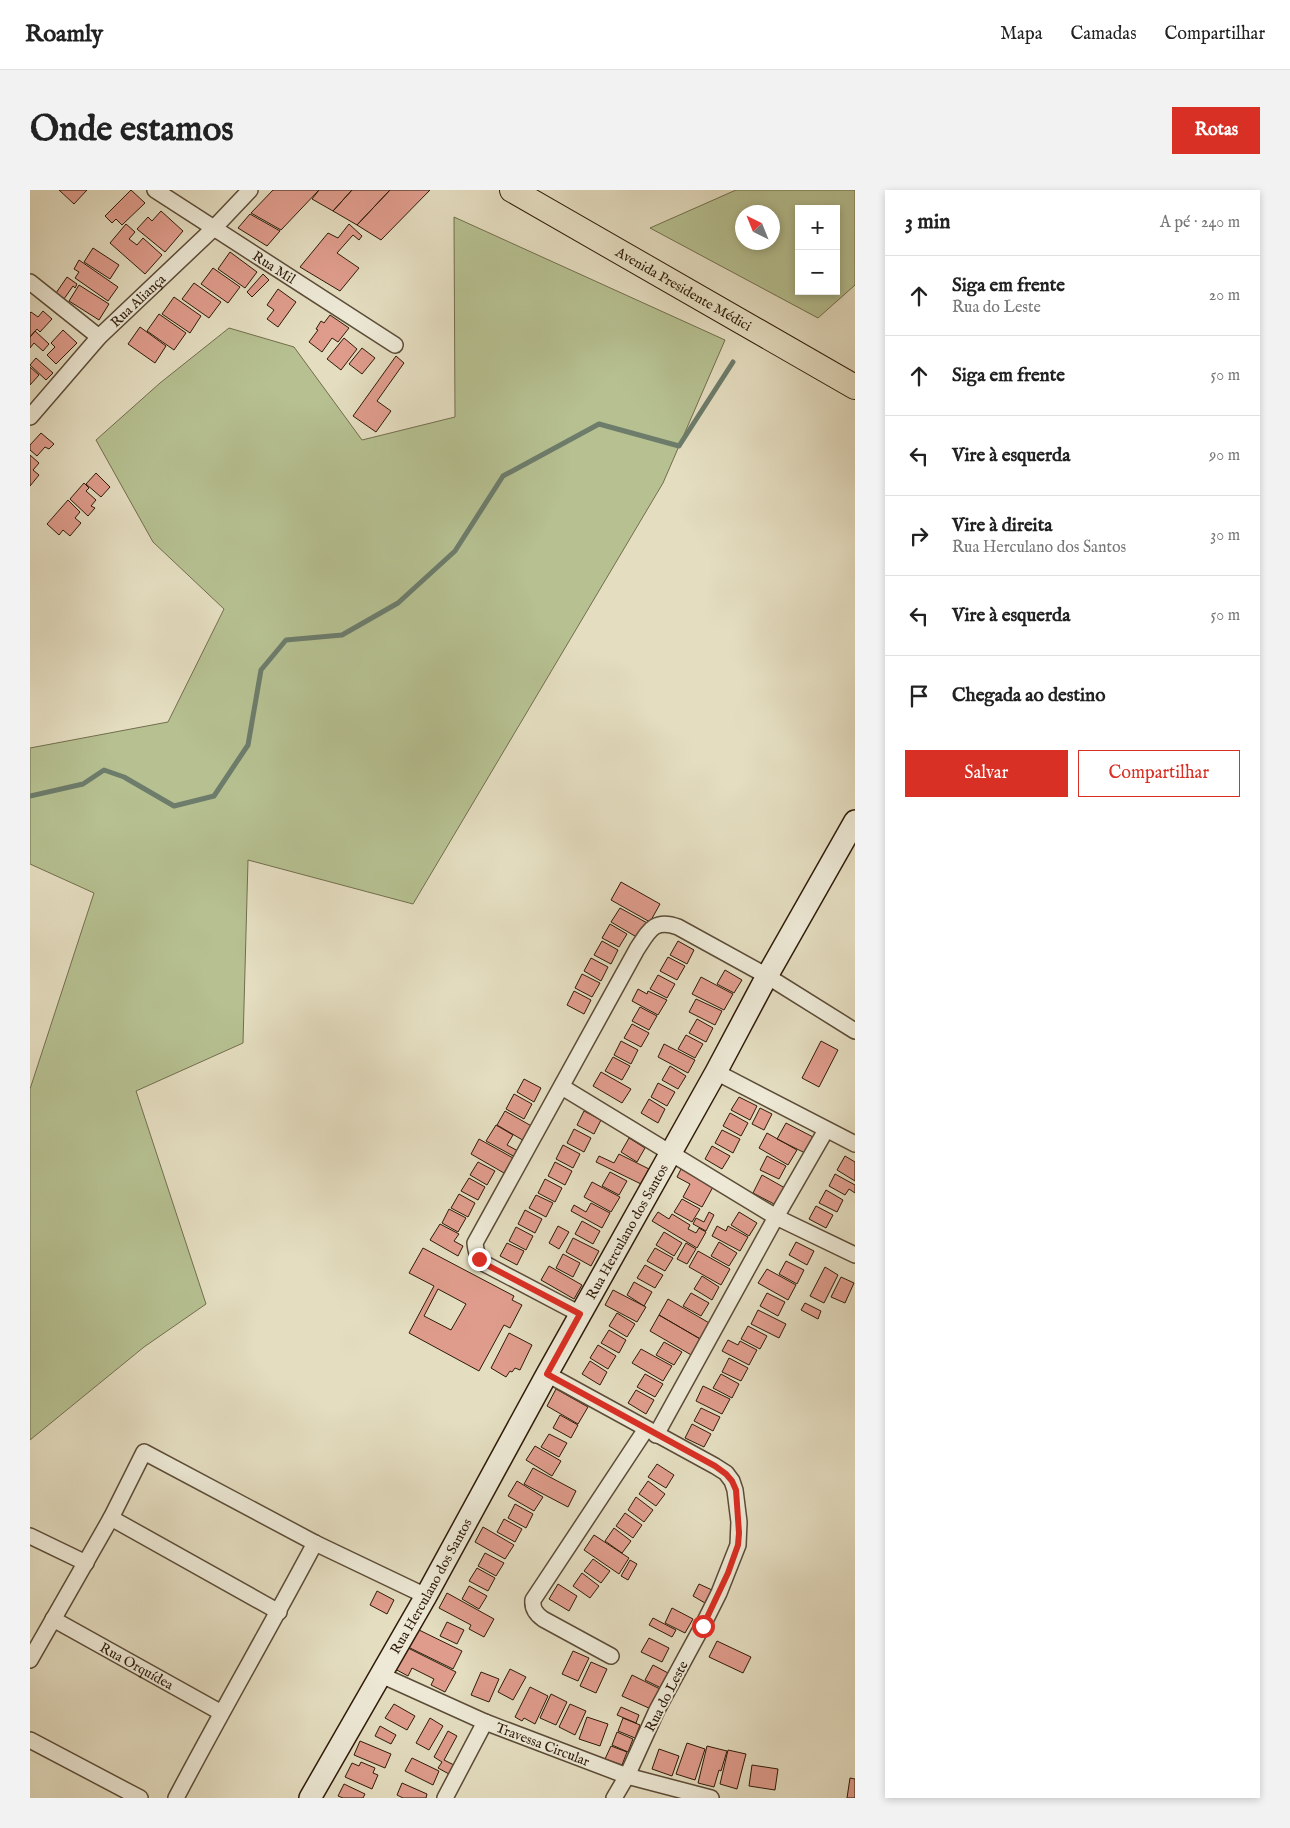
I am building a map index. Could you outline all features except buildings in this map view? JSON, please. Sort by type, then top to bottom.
[{"type":"main road","name":"Avenida Presidente Médici","points":[[512,190],[852,382]]},
{"type":"street","name":"Rua Mil","points":[[155,190],[395,345]]},
{"type":"street","name":"Rua Aliança","points":[[30,417],[99,337],[214,228],[250,190]]},
{"type":"street","points":[[30,282],[99,337]]},
{"type":"street","name":"Rua Herculano dos Santos","points":[[310,1798],[426,1596],[580,1314],[716,1072],[767,976],[853,831]]},
{"type":"street","points":[[580,1314],[485,1264],[479,1259],[475,1243],[562,1087],[636,948],[650,929],[658,924],[667,923],[678,926],[767,976],[855,1031]]},
{"type":"street","points":[[716,1072],[855,1144]]},
{"type":"street","points":[[562,1087],[776,1217],[855,1255]]},
{"type":"street","points":[[611,1656],[543,1619],[537,1614],[532,1605],[533,1600],[651,1432],[826,1130]]},
{"type":"street","name":"Rua do Leste","points":[[547,1374],[715,1466],[732,1481],[738,1500],[738,1545],[719,1593],[657,1710],[627,1776],[614,1798]]},
{"type":"street","points":[[30,1660],[111,1518],[144,1452],[315,1542],[426,1596]]},
{"type":"street","points":[[111,1518],[279,1612]]},
{"type":"street","points":[[30,1536],[86,1563]]},
{"type":"street","points":[[176,1798],[220,1712],[279,1612],[315,1542]]},
{"type":"street","name":"Rua Orquídea","points":[[54,1619],[220,1712]]},
{"type":"street","name":"Travessa Circular","points":[[381,1675],[485,1722],[627,1776],[711,1798]]},
{"type":"street","points":[[445,1798],[485,1722]]},
{"type":"street","points":[[30,1740],[140,1798]]},
{"type":"green space","points":[[736,190],[855,190],[855,285],[818,318],[650,228]]},
{"type":"green space","points":[[454,217],[725,340],[663,483],[413,904],[248,860],[243,1043],[136,1091],[206,1304],[144,1347],[30,1440],[30,1089],[94,893],[30,864],[30,748],[168,722],[224,609],[153,542],[96,440],[160,383],[229,328],[294,347],[362,440],[455,417]]},
{"type":"waterway","points":[[30,796],[83,784],[104,770],[124,777],[174,806],[214,796],[248,745],[261,670],[286,640],[342,635],[398,603],[455,551],[503,476],[599,424],[679,446],[733,362]]},
{"type":"route","points":[[479,1259],[485,1264],[580,1314],[547,1374],[715,1466],[732,1481],[738,1500],[738,1545],[719,1593],[703,1626]]}]
